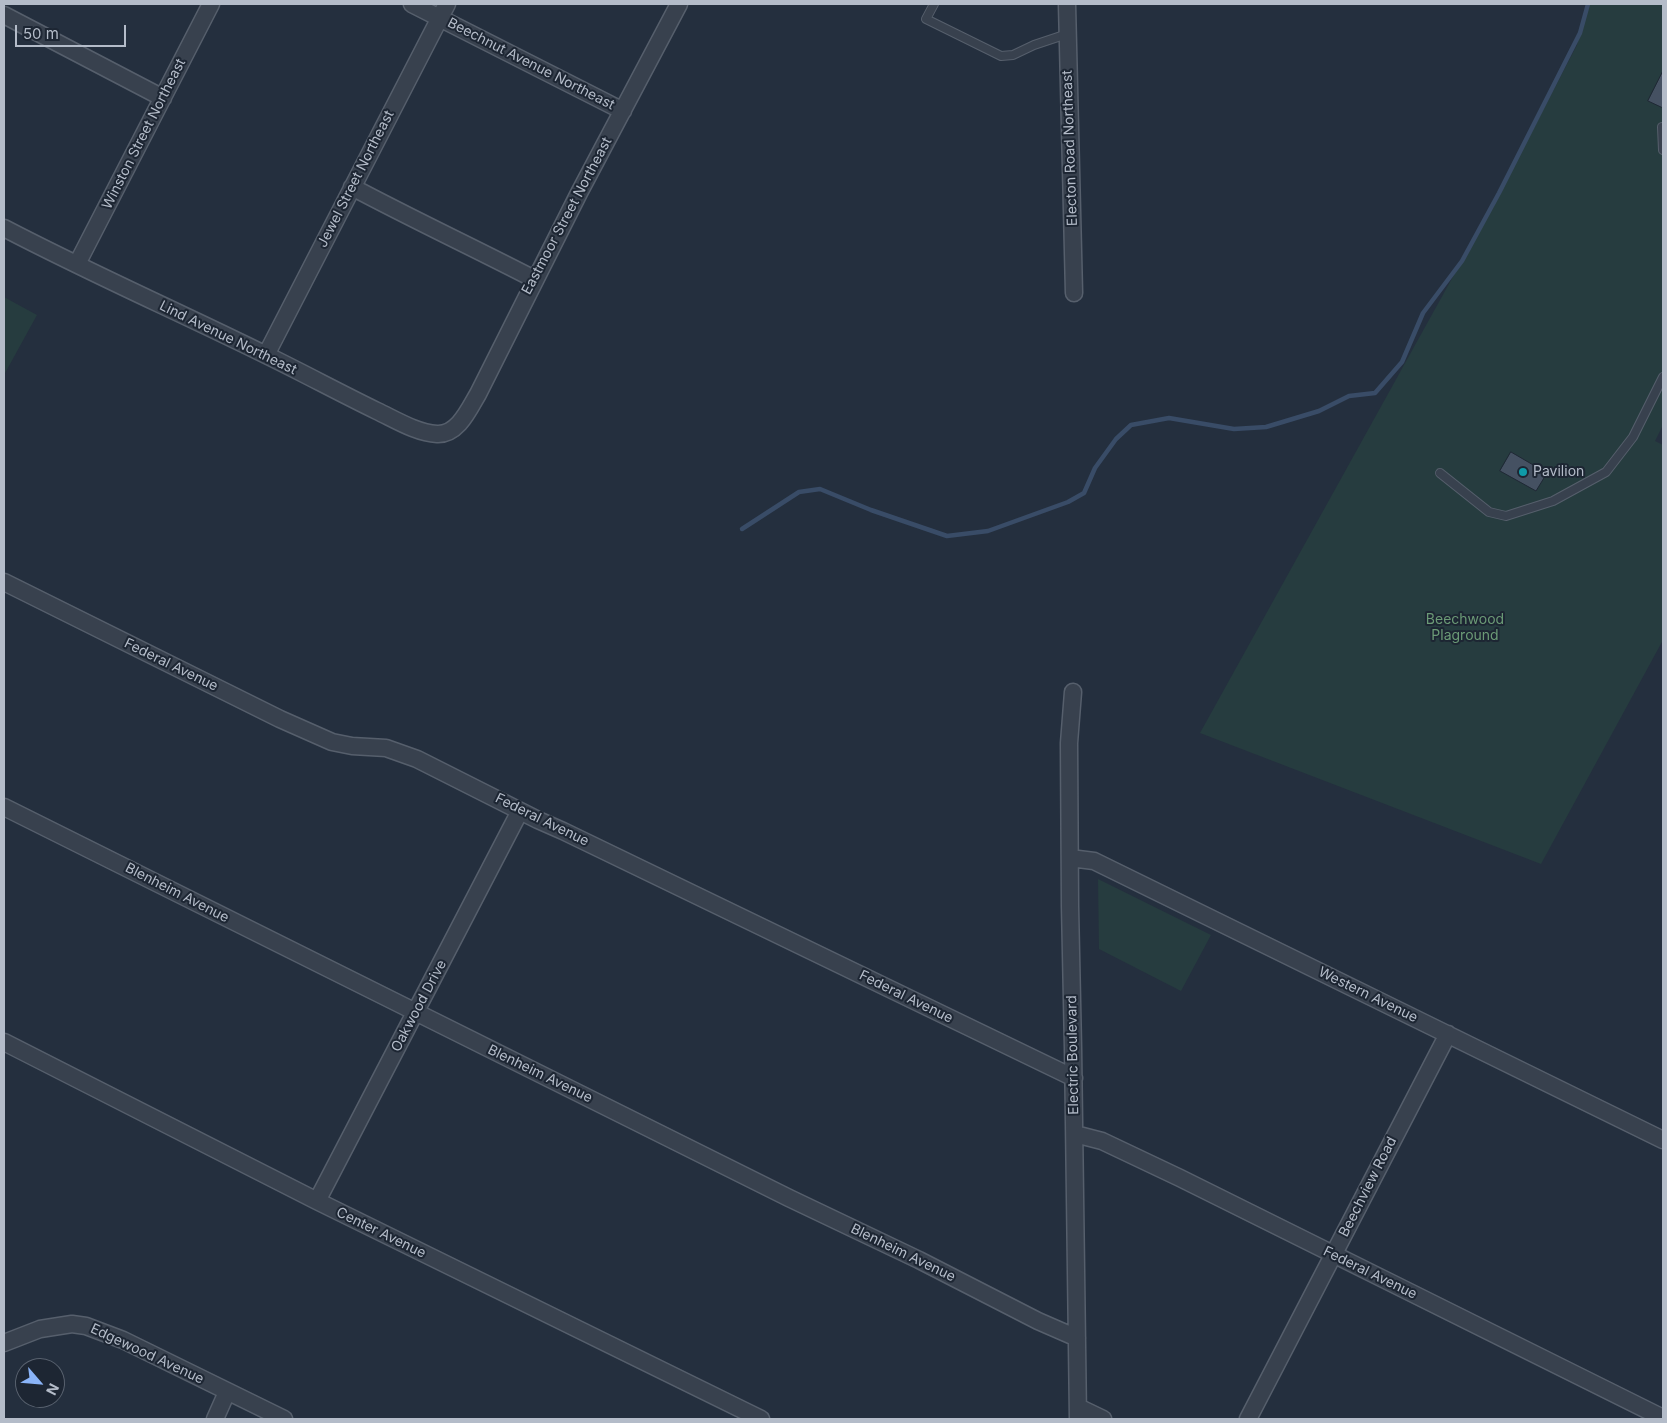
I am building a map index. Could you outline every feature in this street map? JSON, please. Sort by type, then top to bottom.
[{"type":"street","name":"Winston Street Northeast","points":[[76,264],[211,4]]},
{"type":"street","name":"Beechnut Avenue Northeast","points":[[412,4],[444,11],[623,111]]},
{"type":"street","name":"Eastmoor Street Northeast","points":[[455,428],[467,413],[474,400],[534,279],[679,4]]},
{"type":"street","name":"Electon Road Northeast","points":[[1067,4],[1074,292]]},
{"type":"street","name":"Jewel Street Northeast","points":[[266,355],[444,11]]},
{"type":"street","points":[[4,15],[163,98]]},
{"type":"street","points":[[352,187],[534,279]]},
{"type":"street","name":"Lind Avenue Northeast","points":[[4,228],[266,355],[368,407],[423,432],[447,433],[455,428]]},
{"type":"street","name":"Federal Avenue","points":[[4,582],[280,719],[332,742],[352,746],[386,748],[417,759],[520,811],[1074,1078]]},
{"type":"street","name":"Electric Boulevard","points":[[1073,692],[1069,743],[1070,906],[1078,1413]]},
{"type":"street","name":"Blenheim Avenue","points":[[4,807],[1038,1321],[1077,1338]]},
{"type":"street","name":"Oakwood Drive","points":[[317,1201],[520,811]]},
{"type":"street","name":"Western Avenue","points":[[1070,858],[1094,861],[1663,1140]]},
{"type":"street","name":"Beechview Road","points":[[1248,1419],[1448,1034]]},
{"type":"street","name":"Center Avenue","points":[[4,1042],[317,1201],[761,1419]]},
{"type":"street","name":"Federal Avenue","points":[[1074,1134],[1102,1141],[1663,1418]]},
{"type":"street","name":"Edgewood Avenue","points":[[4,1343],[40,1329],[72,1324],[86,1326],[123,1340],[284,1419]]},
{"type":"street","points":[[215,1419],[227,1392]]},
{"type":"street","points":[[1078,1413],[1103,1419]]},
{"type":"lane","points":[[934,4],[926,19],[1001,56],[1013,55],[1034,45],[1067,34]]},
{"type":"lane","points":[[1662,127],[1663,150]]},
{"type":"lane","points":[[1440,473],[1489,512],[1506,516],[1553,501],[1606,472],[1633,437],[1663,377]]},
{"type":"green space","name":"Beechwood Plaground","points":[[1587,4],[1663,4],[1663,425],[1655,441],[1663,445],[1663,640],[1541,864],[1200,733],[1506,181],[1577,45]]},
{"type":"green space","points":[[4,297],[37,315],[4,375]]},
{"type":"green space","points":[[1098,879],[1211,935],[1181,991],[1099,949]]},
{"type":"building","points":[[1663,71],[1663,108],[1648,101]]},
{"type":"building","name":"Pavilion","points":[[1511,452],[1547,473],[1536,491],[1500,471]]},
{"type":"waterway","points":[[742,529],[799,492],[820,489],[871,510],[947,536],[988,531],[1068,502],[1084,493],[1095,468],[1116,439],[1131,425],[1169,418],[1234,429],[1266,427],[1319,411],[1349,396],[1375,393],[1402,362],[1423,313],[1462,261],[1499,193],[1580,33],[1588,4]]},
{"type":"place","name":"Pavilion","points":[[1523,472]]}]
